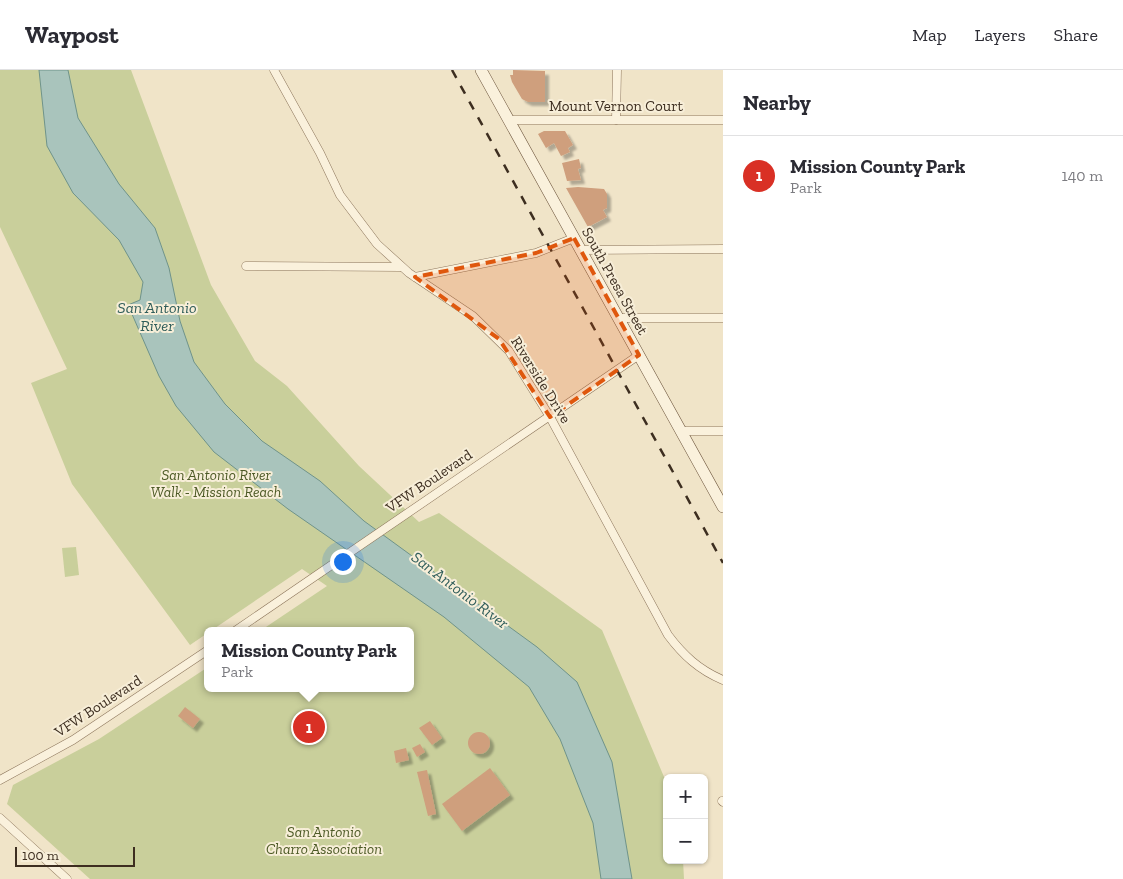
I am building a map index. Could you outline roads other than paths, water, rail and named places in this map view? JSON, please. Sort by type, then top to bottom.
[{"type":"main road","name":"South Presa Street","points":[[481,70],[723,507]]},
{"type":"street","name":"Riverside Drive","points":[[274,70],[320,153],[340,195],[377,244],[401,267],[473,316],[499,339],[529,382],[550,417],[668,634],[685,656],[710,675],[723,680]]},
{"type":"street","points":[[616,120],[617,70]]},
{"type":"street","name":"Mount Vernon Court","points":[[509,120],[723,120]]},
{"type":"street","points":[[415,277],[442,270],[536,253],[574,238]]},
{"type":"street","points":[[581,250],[723,250]]},
{"type":"street","points":[[246,266],[401,267]]},
{"type":"street","points":[[618,318],[723,318]]},
{"type":"street","name":"VFW Boulevard","points":[[241,627],[639,355]]},
{"type":"street","points":[[681,431],[723,431]]},
{"type":"street","name":"VFW Boulevard","points":[[0,780],[73,740],[204,653]]},
{"type":"street","points":[[0,818],[67,879]]},
{"type":"water","name":"San Antonio River","points":[[39,70],[68,70],[78,118],[119,184],[155,228],[169,268],[180,321],[194,362],[225,404],[262,441],[320,481],[364,521],[537,647],[577,682],[612,762],[632,879],[601,879],[593,823],[560,739],[529,687],[444,617],[288,509],[214,452],[176,406],[159,376],[128,305],[140,300],[143,282],[119,240],[73,193],[47,146]]},
{"type":"railway","points":[[452,70],[723,563]]},
{"type":"place","name":"Mission County Park","points":[[309,727]]},
{"type":"park label","name":"San Antonio River Walk - Mission Reach","points":[[216,484]]},
{"type":"park label","name":"San Antonio Charro Association","points":[[324,840]]}]
